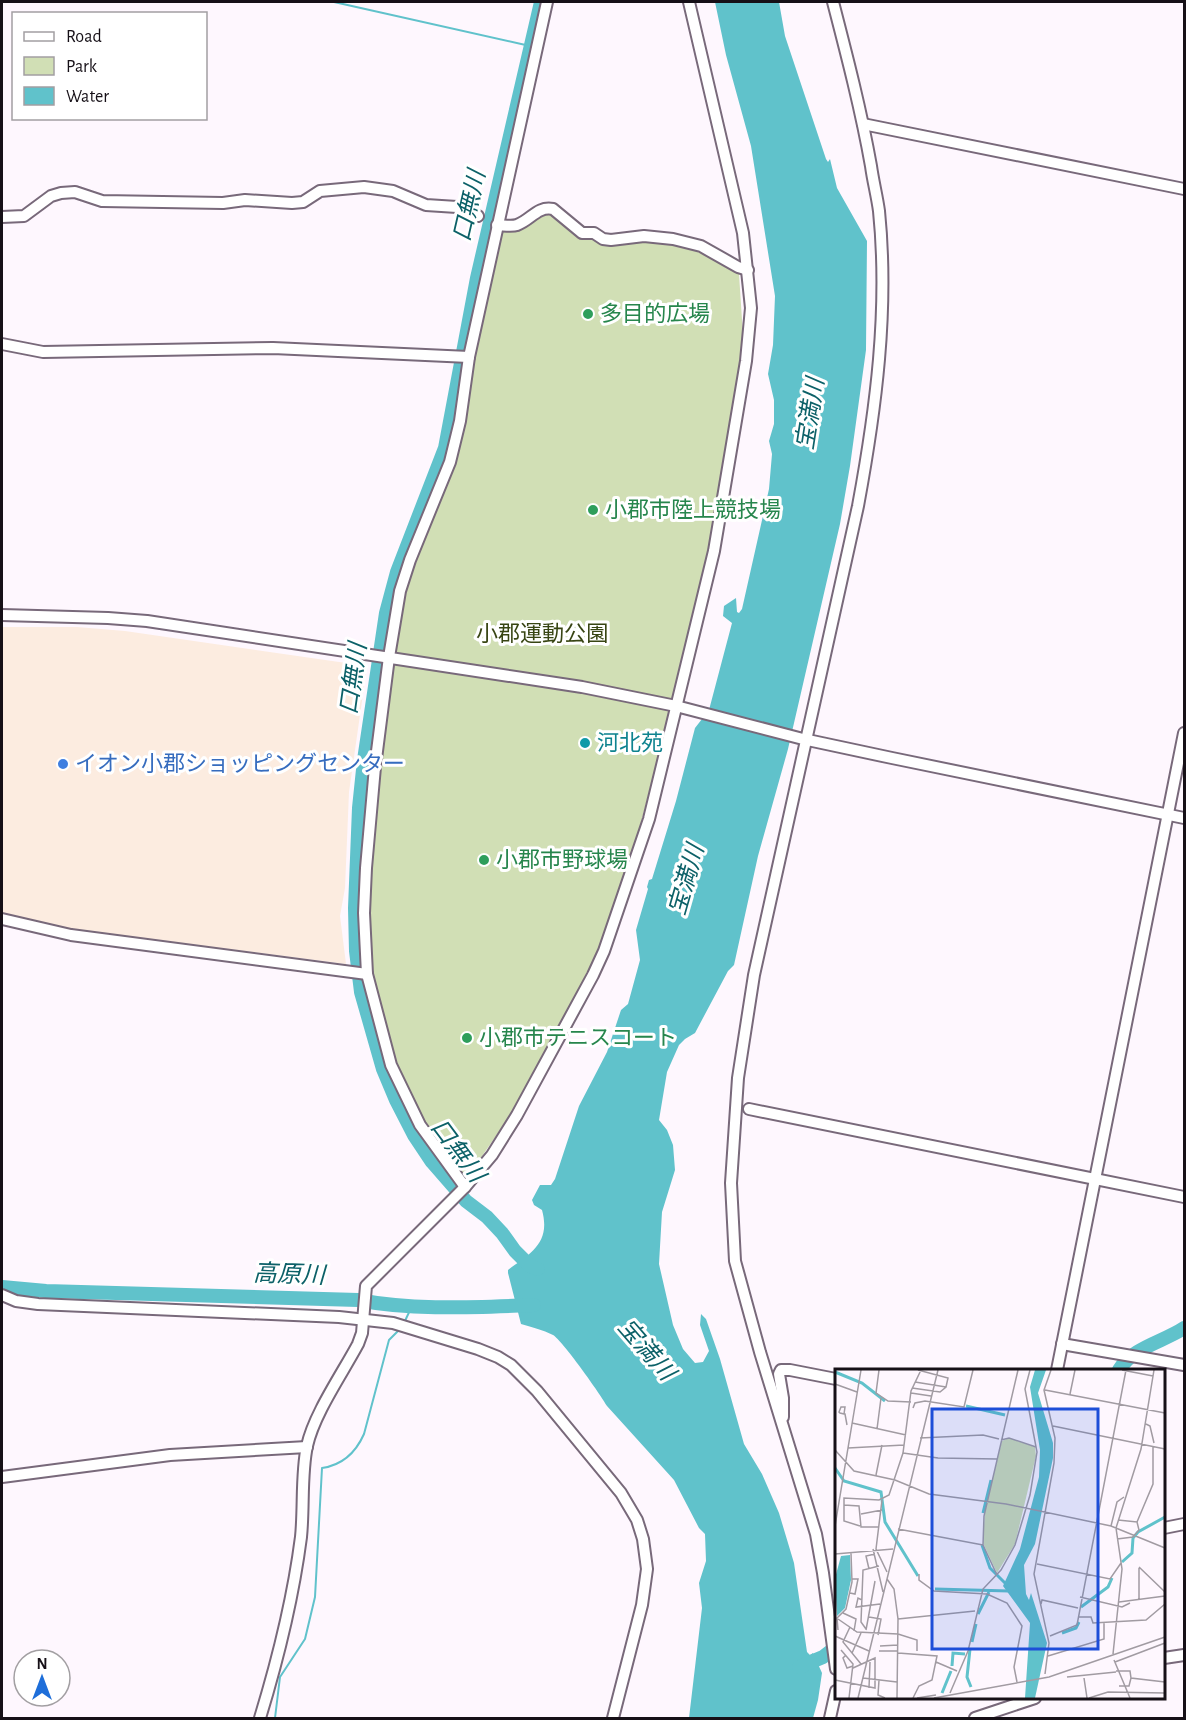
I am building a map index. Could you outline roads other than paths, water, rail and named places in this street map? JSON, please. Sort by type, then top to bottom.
[{"type":"street","points":[[465,1187],[420,1125],[391,1065],[367,974],[364,913],[366,868],[375,767],[400,591],[410,560],[450,462],[460,421],[469,357],[547,2]]},
{"type":"street","points":[[260,1719],[275,1667],[296,1574],[302,1526],[307,1447],[320,1413],[358,1344],[364,1319],[366,1286],[465,1187],[492,1155],[535,1085],[594,975],[604,951],[649,819],[681,707],[714,551],[749,337],[751,308],[743,233],[690,2]]},
{"type":"street","points":[[833,2],[863,124],[879,211],[882,303],[877,386],[871,436],[858,506],[754,975],[738,1078],[731,1183],[735,1261],[781,1423],[816,1534],[835,1656]]},
{"type":"street","points":[[863,124],[1185,189]]},
{"type":"street","points":[[2,217],[24,216],[51,195],[61,193],[75,192],[102,201],[223,203],[245,200],[291,203],[303,202],[320,191],[364,187],[393,191],[426,205],[458,207],[478,216]]},
{"type":"street","points":[[497,225],[515,226],[540,210],[549,208],[582,233],[594,234],[611,240],[644,236],[673,239],[701,246],[738,267],[748,270]]},
{"type":"street","points":[[2,344],[43,352],[273,348],[469,357]]},
{"type":"street","points":[[2,615],[147,621],[533,678],[681,707],[805,739],[1185,818]]},
{"type":"street","points":[[1056,1369],[1185,733]]},
{"type":"street","points":[[2,919],[71,935],[367,974]]},
{"type":"street","points":[[749,1109],[1185,1197]]},
{"type":"street","points":[[2,1295],[16,1301],[38,1304],[364,1319],[393,1323],[478,1349],[511,1365],[537,1391],[621,1493],[644,1539],[647,1569],[642,1605],[613,1719]]},
{"type":"street","points":[[1062,1344],[1185,1365]]},
{"type":"street","points":[[781,1423],[783,1398],[778,1374],[781,1370],[835,1379]]},
{"type":"street","points":[[2,1477],[170,1455],[307,1447]]},
{"type":"street","points":[[1165,1528],[1185,1524]]},
{"type":"street","points":[[1165,1658],[1185,1655]]},
{"type":"street","points":[[830,1719],[835,1699]]},
{"type":"street","points":[[975,1719],[1032,1699]]},
{"type":"water","name":"宝満川","points":[[715,2],[779,2],[785,36],[826,159],[828,162],[830,159],[837,188],[867,241],[866,350],[850,466],[840,524],[788,749],[758,856],[734,965],[728,971],[695,1033],[679,1045],[667,1072],[659,1120],[667,1130],[673,1145],[675,1170],[662,1212],[659,1264],[673,1325],[683,1349],[695,1363],[703,1362],[709,1351],[700,1325],[701,1314],[706,1319],[744,1444],[762,1474],[779,1513],[794,1563],[807,1652],[810,1655],[813,1653],[822,1673],[813,1718],[689,1718],[702,1608],[699,1583],[706,1561],[705,1534],[699,1528],[674,1480],[607,1406],[558,1339],[541,1330],[521,1324],[508,1273],[508,1270],[531,1252],[541,1239],[544,1231],[542,1210],[534,1205],[532,1200],[540,1185],[551,1185],[555,1179],[579,1106],[607,1052],[621,1010],[628,1004],[640,960],[636,930],[647,887],[649,880],[652,879],[676,801],[695,728],[709,710],[732,623],[723,616],[724,606],[736,598],[737,612],[739,613],[742,609],[769,489],[772,454],[769,441],[774,424],[774,400],[768,374],[773,345],[775,296],[751,146],[726,55]]},
{"type":"waterway","points":[[334,2],[530,46]]},
{"type":"waterway","name":"口無川","points":[[538,1269],[529,1265],[515,1251],[502,1233],[487,1217],[466,1201],[432,1162],[414,1135],[396,1100],[383,1069],[361,992],[356,951],[355,908],[359,808],[364,760],[386,613],[397,572],[445,448],[477,278],[541,2]]},
{"type":"waterway","name":"高原川","points":[[2,1287],[46,1291],[358,1300],[424,1307],[534,1305]]},
{"type":"waterway","points":[[404,1323],[412,1306]]},
{"type":"waterway","points":[[1120,1369],[1140,1350],[1184,1328]]},
{"type":"waterway","points":[[275,1718],[280,1677],[305,1639],[315,1597],[322,1468],[348,1457],[361,1441],[389,1340],[399,1330]]},
{"type":"waterway","points":[[799,1667],[823,1657],[835,1648]]},
{"type":"place","name":"多目的広場","points":[[588,314]]},
{"type":"place","name":"小郡市陸上競技場","points":[[593,510]]},
{"type":"place","name":"河北苑","points":[[585,743]]},
{"type":"place","name":"イオン小郡ショッピングセンター","points":[[63,764]]},
{"type":"place","name":"小郡市野球場","points":[[484,860]]},
{"type":"place","name":"小郡市テニスコート","points":[[467,1038]]},
{"type":"park label","name":"小郡運動公園","points":[[542,634]]}]
